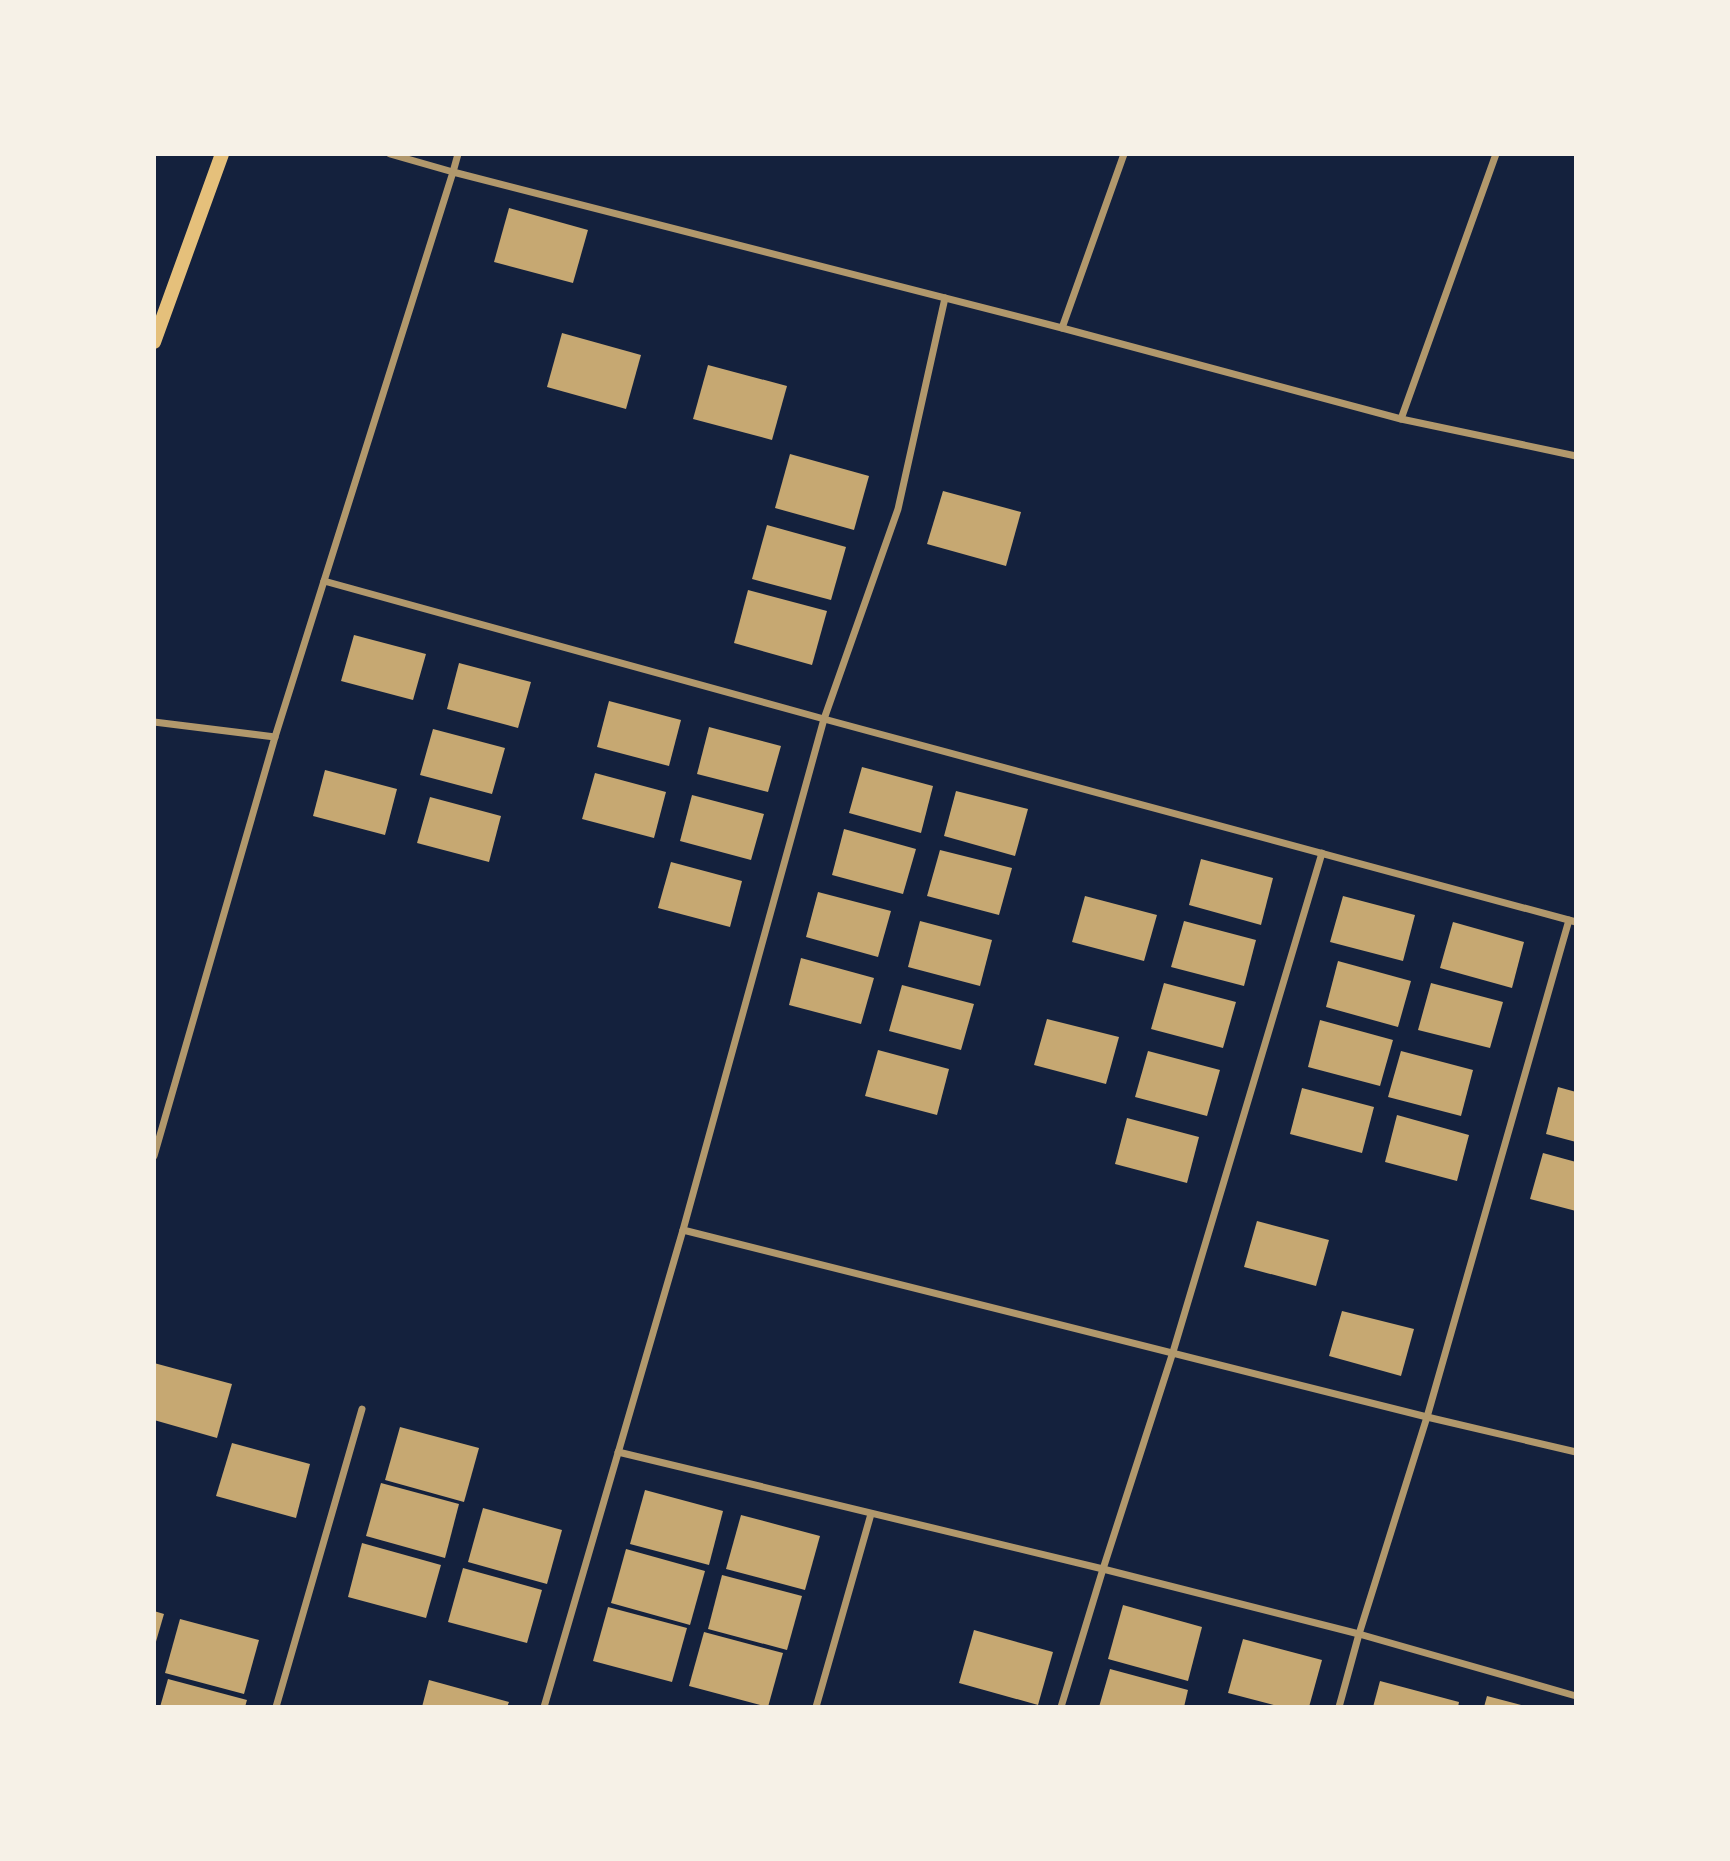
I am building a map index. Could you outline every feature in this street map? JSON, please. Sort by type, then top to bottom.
[{"type":"main road","points":[[154,342],[222,154]]},
{"type":"street","points":[[390,154],[1402,419],[1576,457]]},
{"type":"street","points":[[154,1156],[275,737],[458,154]]},
{"type":"street","points":[[1062,328],[1124,154]]},
{"type":"street","points":[[1402,419],[1496,154]]},
{"type":"street","points":[[544,1707],[683,1230],[824,719],[898,509],[946,298]]},
{"type":"street","points":[[324,581],[824,719],[1572,920],[1339,1707]]},
{"type":"street","points":[[154,722],[275,737]]},
{"type":"street","points":[[1061,1707],[1173,1352],[1322,853]]},
{"type":"street","points":[[683,1230],[1576,1452]]},
{"type":"street","points":[[276,1707],[362,1409]]},
{"type":"street","points":[[618,1452],[1359,1634],[1576,1696]]},
{"type":"street","points":[[816,1707],[871,1514]]},
{"type":"building","points":[[509,208],[588,230],[573,283],[494,262]]},
{"type":"building","points":[[562,333],[641,355],[626,409],[547,387]]},
{"type":"building","points":[[708,365],[787,386],[772,440],[693,419]]},
{"type":"building","points":[[790,454],[869,476],[854,530],[775,508]]},
{"type":"building","points":[[943,491],[1021,512],[1006,566],[927,544]]},
{"type":"building","points":[[767,525],[846,547],[831,600],[752,579]]},
{"type":"building","points":[[748,590],[827,611],[812,665],[734,643]]},
{"type":"building","points":[[354,635],[426,654],[413,700],[341,681]]},
{"type":"building","points":[[459,663],[531,682],[518,728],[447,709]]},
{"type":"building","points":[[609,701],[681,720],[669,766],[597,747]]},
{"type":"building","points":[[709,727],[781,746],[768,792],[697,774]]},
{"type":"building","points":[[433,729],[505,748],[492,794],[420,775]]},
{"type":"building","points":[[862,767],[933,786],[921,833],[849,813]]},
{"type":"building","points":[[325,770],[397,789],[385,835],[313,816]]},
{"type":"building","points":[[595,773],[666,792],[654,838],[582,819]]},
{"type":"building","points":[[956,791],[1028,809],[1015,856],[944,836]]},
{"type":"building","points":[[692,795],[764,814],[751,860],[680,841]]},
{"type":"building","points":[[430,797],[501,816],[489,862],[417,843]]},
{"type":"building","points":[[844,829],[916,849],[903,894],[832,875]]},
{"type":"building","points":[[940,850],[1012,868],[999,915],[927,896]]},
{"type":"building","points":[[1201,859],[1273,878],[1261,925],[1189,905]]},
{"type":"building","points":[[671,862],[742,881],[730,927],[658,908]]},
{"type":"building","points":[[818,892],[891,911],[878,957],[806,937]]},
{"type":"building","points":[[1085,896],[1157,915],[1144,961],[1072,942]]},
{"type":"building","points":[[1343,896],[1415,915],[1403,961],[1330,942]]},
{"type":"building","points":[[920,921],[992,940],[980,986],[908,967]]},
{"type":"building","points":[[1184,921],[1256,940],[1244,986],[1171,967]]},
{"type":"building","points":[[1453,922],[1524,942],[1512,988],[1440,968]]},
{"type":"building","points":[[801,958],[874,978],[861,1024],[789,1005]]},
{"type":"building","points":[[1338,961],[1411,981],[1398,1027],[1326,1007]]},
{"type":"building","points":[[1164,983],[1236,1002],[1223,1048],[1151,1029]]},
{"type":"building","points":[[1431,983],[1503,1002],[1490,1048],[1418,1030]]},
{"type":"building","points":[[902,985],[974,1004],[961,1050],[889,1031]]},
{"type":"building","points":[[1047,1019],[1119,1037],[1106,1084],[1034,1065]]},
{"type":"building","points":[[1320,1020],[1393,1040],[1380,1086],[1308,1067]]},
{"type":"building","points":[[878,1050],[949,1069],[937,1115],[865,1096]]},
{"type":"building","points":[[1148,1051],[1220,1070],[1207,1116],[1135,1097]]},
{"type":"building","points":[[1401,1051],[1473,1070],[1461,1116],[1388,1097]]},
{"type":"building","points":[[1558,1087],[1576,1092],[1576,1142],[1546,1134]]},
{"type":"building","points":[[1302,1088],[1374,1107],[1362,1153],[1290,1134]]},
{"type":"building","points":[[1397,1115],[1469,1135],[1457,1181],[1385,1162]]},
{"type":"building","points":[[1127,1118],[1199,1137],[1187,1183],[1115,1164]]},
{"type":"building","points":[[1543,1153],[1576,1162],[1576,1211],[1530,1199]]},
{"type":"building","points":[[1257,1221],[1329,1240],[1316,1286],[1244,1267]]},
{"type":"building","points":[[1342,1311],[1414,1329],[1401,1376],[1329,1356]]},
{"type":"building","points":[[154,1363],[232,1384],[217,1438],[154,1420]]},
{"type":"building","points":[[400,1427],[479,1448],[464,1502],[385,1480]]},
{"type":"building","points":[[232,1443],[310,1464],[296,1518],[216,1496]]},
{"type":"building","points":[[381,1483],[459,1504],[445,1558],[366,1536]]},
{"type":"building","points":[[645,1490],[723,1511],[709,1565],[630,1544]]},
{"type":"building","points":[[483,1508],[562,1530],[547,1584],[468,1562]]},
{"type":"building","points":[[741,1515],[820,1536],[805,1590],[726,1569]]},
{"type":"building","points":[[362,1543],[441,1565],[426,1618],[348,1597]]},
{"type":"building","points":[[626,1549],[705,1571],[690,1625],[611,1603]]},
{"type":"building","points":[[463,1568],[542,1590],[527,1643],[448,1622]]},
{"type":"building","points":[[722,1575],[802,1596],[787,1650],[708,1629]]},
{"type":"building","points":[[1123,1605],[1202,1627],[1188,1681],[1108,1659]]},
{"type":"building","points":[[608,1607],[687,1628],[672,1682],[593,1661]]},
{"type":"building","points":[[154,1611],[164,1614],[155,1645],[154,1645]]},
{"type":"building","points":[[180,1619],[259,1640],[244,1694],[165,1673]]},
{"type":"building","points":[[974,1630],[1053,1652],[1038,1705],[959,1683]]},
{"type":"building","points":[[704,1632],[783,1653],[768,1707],[689,1686]]},
{"type":"building","points":[[1243,1639],[1322,1660],[1309,1707],[1281,1707],[1228,1693]]},
{"type":"building","points":[[1110,1669],[1188,1690],[1184,1707],[1099,1707]]},
{"type":"building","points":[[168,1679],[247,1700],[245,1707],[160,1707]]},
{"type":"building","points":[[429,1680],[509,1702],[507,1707],[422,1707]]},
{"type":"building","points":[[1380,1681],[1459,1702],[1458,1707],[1373,1707]]},
{"type":"building","points":[[1487,1696],[1525,1706],[1525,1707],[1484,1707]]}]
